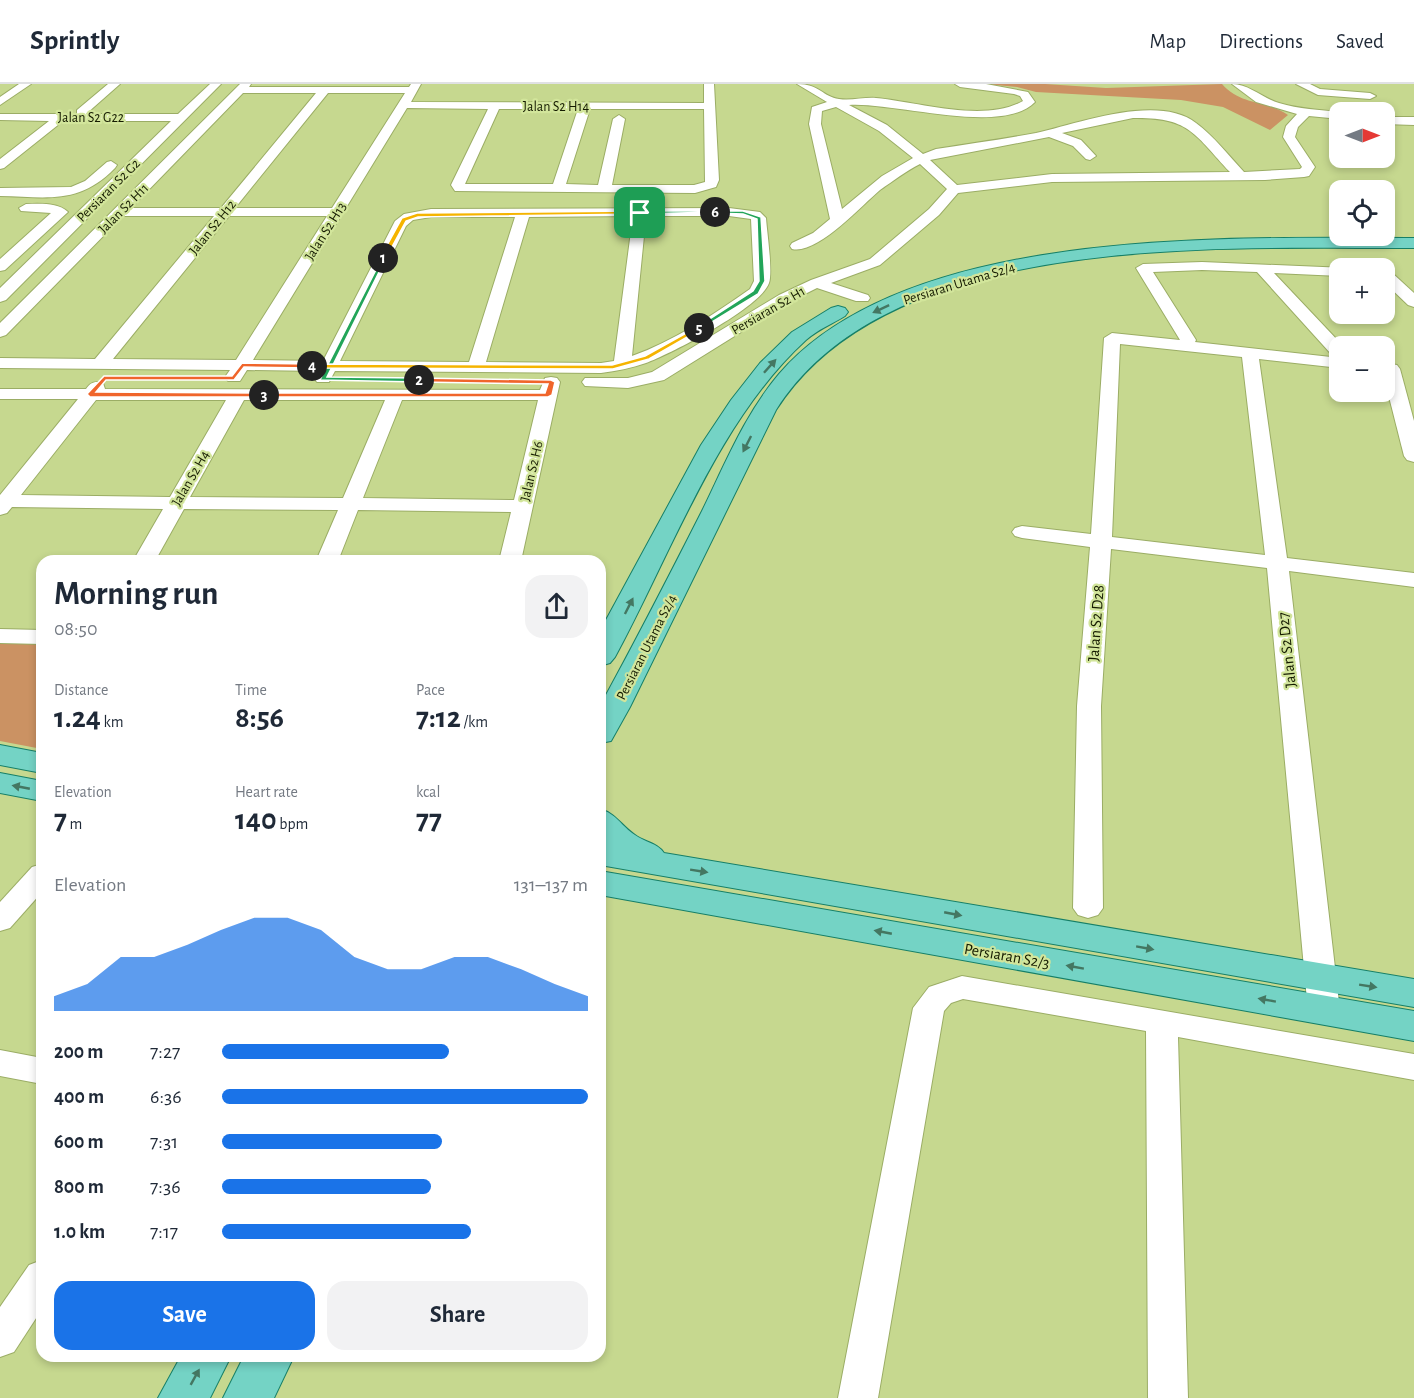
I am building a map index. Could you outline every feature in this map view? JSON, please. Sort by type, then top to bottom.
[{"type":"main road","points":[[1220,240],[1329,228]]},
{"type":"main road","points":[[1395,234],[1414,234]]},
{"type":"main road","points":[[606,647],[713,446],[745,396],[768,367],[801,335],[862,298],[936,274],[1029,252],[1120,240],[1220,240],[1329,235]]},
{"type":"main road","points":[[1220,240],[1414,255]]},
{"type":"main road","name":"Persiaran Utama S2/4","points":[[606,723],[639,663],[751,437],[772,400],[800,365],[843,329],[918,292],[1013,266],[1137,247],[1220,240],[1414,243]]},
{"type":"main road","points":[[0,754],[36,762]]},
{"type":"main road","points":[[0,783],[36,790]]},
{"type":"main road","points":[[606,826],[622,843],[667,880]]},
{"type":"main road","points":[[606,856],[667,880]]},
{"type":"main road","points":[[606,900],[667,880]]},
{"type":"main road","name":"Persiaran S2/3","points":[[606,883],[667,880],[1322,979],[1414,1026]]},
{"type":"main road","points":[[1322,979],[1414,993]]},
{"type":"main road","points":[[183,1398],[204,1362]]},
{"type":"main road","points":[[248,1398],[267,1362]]},
{"type":"street","points":[[0,102],[26,84]]},
{"type":"street","points":[[81,112],[115,84]]},
{"type":"street","name":"Persiaran S2 G2","points":[[0,297],[216,84]]},
{"type":"street","points":[[495,105],[458,185],[460,188],[695,189],[711,184],[712,180],[709,84]]},
{"type":"street","points":[[802,84],[872,121],[903,142],[954,189]]},
{"type":"street","points":[[837,219],[814,113],[816,109],[836,104],[871,101],[956,112],[1000,112],[1024,107],[1029,102],[1024,94],[1016,91],[960,84]]},
{"type":"street","points":[[1237,84],[1258,100],[1274,106],[1329,114]]},
{"type":"street","points":[[1301,84],[1318,92],[1370,96]]},
{"type":"street","points":[[243,87],[325,90],[414,87]]},
{"type":"street","name":"Jalan S2 H11","points":[[0,332],[243,87]]},
{"type":"street","name":"Jalan S2 H13","points":[[238,379],[414,87]]},
{"type":"street","name":"Jalan S2 H12","points":[[2,504],[225,212],[325,90]]},
{"type":"street","name":"Jalan S2 H14","points":[[403,105],[709,106]]},
{"type":"street","points":[[558,189],[585,106]]},
{"type":"street","points":[[604,189],[620,106]]},
{"type":"street","points":[[0,110],[167,112]]},
{"type":"street","points":[[816,283],[875,262],[934,212],[954,189],[1083,177],[1240,176],[1304,173],[1309,167],[1289,137],[1292,126],[1307,111]]},
{"type":"street","points":[[147,131],[167,112]]},
{"type":"street","name":"Jalan S2 G22","points":[[0,117],[61,117],[167,112],[182,118]]},
{"type":"street","points":[[956,112],[972,124]]},
{"type":"street","points":[[797,246],[824,234],[837,219],[871,191],[920,158],[936,153],[1050,133],[1115,116],[1143,115],[1180,119],[1191,124],[1240,176]]},
{"type":"street","points":[[0,165],[61,117]]},
{"type":"street","points":[[1395,117],[1414,118]]},
{"type":"street","points":[[1050,133],[1077,143],[1090,156]]},
{"type":"street","points":[[0,192],[81,189],[91,184],[117,159]]},
{"type":"street","points":[[942,177],[959,182],[1005,184]]},
{"type":"street","points":[[829,187],[871,191]]},
{"type":"street","points":[[4,204],[97,201]]},
{"type":"street","points":[[0,267],[61,212],[50,208],[4,204]]},
{"type":"street","points":[[118,212],[337,212]]},
{"type":"street","points":[[0,378],[98,381],[238,379],[326,372],[476,367],[601,368],[622,365],[647,358],[674,344],[756,292],[762,281],[762,227],[759,218],[743,213],[431,213],[409,217],[400,224],[326,372]]},
{"type":"street","points":[[476,367],[523,213]]},
{"type":"street","points":[[622,365],[640,213]]},
{"type":"street","points":[[1188,340],[1143,268],[1202,266],[1329,271]]},
{"type":"street","points":[[1261,268],[1329,346]]},
{"type":"street","points":[[0,272],[26,272]]},
{"type":"street","points":[[1395,275],[1404,275]]},
{"type":"street","name":"Persiaran S2 H1","points":[[326,372],[550,388],[628,383],[658,376],[785,298],[816,283],[862,298]]},
{"type":"street","points":[[1395,284],[1414,302]]},
{"type":"street","name":"Jalan S2 D28","points":[[1088,908],[1089,706],[1112,338],[1250,354]]},
{"type":"street","points":[[1250,354],[1329,357]]},
{"type":"street","name":"Jalan S2 D27","points":[[1250,354],[1277,563],[1322,979]]},
{"type":"street","points":[[0,363],[98,381]]},
{"type":"street","points":[[1395,369],[1414,370]]},
{"type":"street","points":[[0,394],[98,381],[238,379],[396,394],[550,388]]},
{"type":"street","name":"Jalan S2 H4","points":[[147,555],[238,379]]},
{"type":"street","name":"Jalan S2 H6","points":[[511,555],[550,388]]},
{"type":"street","points":[[1395,392],[1414,456]]},
{"type":"street","points":[[329,555],[396,394]]},
{"type":"street","points":[[2,504],[176,502],[523,506]]},
{"type":"street","points":[[1022,532],[1414,580]]},
{"type":"street","points":[[0,636],[36,637]]},
{"type":"street","points":[[0,921],[36,881]]},
{"type":"street","points":[[858,1398],[929,1008],[940,995],[962,987],[1414,1067]]},
{"type":"street","points":[[1162,1023],[1168,1398]]},
{"type":"street","points":[[0,1063],[36,1070]]},
{"type":"street","points":[[0,1339],[36,1286]]},
{"type":"shaded area","points":[[985,84],[1045,84],[1106,88],[1222,84],[1237,96],[1272,107],[1288,115],[1270,130],[1223,107],[1181,100],[1036,92],[1017,87]]},
{"type":"shaded area","points":[[0,637],[36,638],[36,748],[0,741]]},
{"type":"route","points":[[640,213],[431,213],[404,219],[400,224],[358,308],[329,366],[326,372],[322,378],[551,382],[548,395],[90,394],[104,378],[234,378],[242,365],[329,366],[601,368],[613,367],[647,358],[674,344],[756,292],[762,281],[762,227],[759,218],[754,215],[729,212],[640,213]]}]
